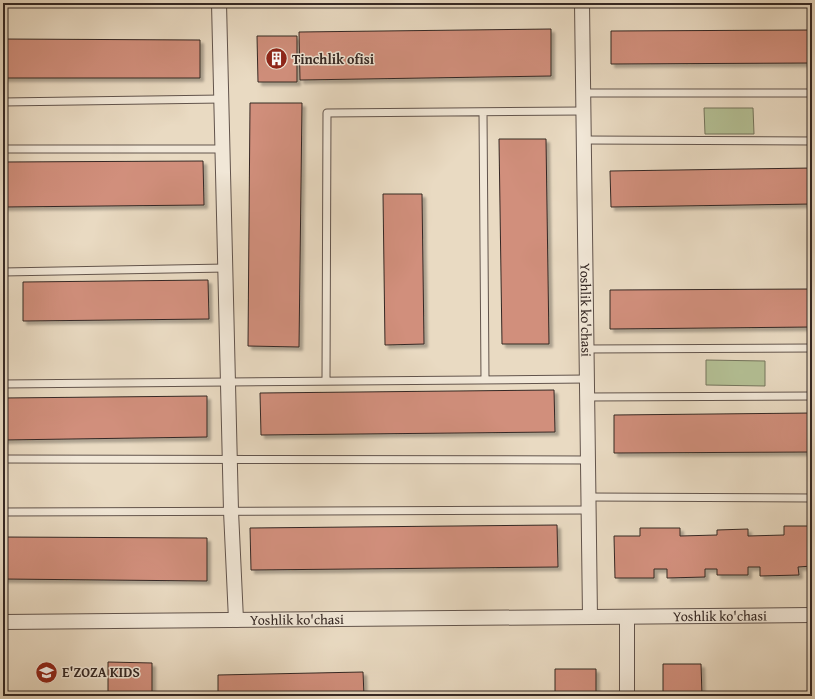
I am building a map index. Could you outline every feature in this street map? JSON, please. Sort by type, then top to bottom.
[{"type":"street","points":[[219,3],[231,512],[236,620]]},
{"type":"street","name":"Yoshlik ko'chasi","points":[[582,3],[590,617]]},
{"type":"street","name":"Yoshlik ko'chasi","points":[[3,622],[812,615]]},
{"type":"street","points":[[627,617],[627,696]]},
{"type":"lane","points":[[583,93],[812,93]]},
{"type":"lane","points":[[3,102],[222,99]]},
{"type":"lane","points":[[326,381],[327,113],[583,111]]},
{"type":"lane","points":[[483,112],[485,380]]},
{"type":"lane","points":[[584,140],[812,141]]},
{"type":"lane","points":[[3,149],[223,149]]},
{"type":"lane","points":[[3,272],[226,268]]},
{"type":"lane","points":[[587,349],[812,348]]},
{"type":"lane","points":[[3,384],[587,379]]},
{"type":"lane","points":[[588,397],[812,396]]},
{"type":"lane","points":[[3,459],[589,460]]},
{"type":"lane","points":[[3,512],[231,512],[812,498]]},
{"type":"green space","points":[[704,108],[753,108],[754,134],[705,134]]},
{"type":"green space","points":[[706,360],[765,361],[765,386],[706,385]]},
{"type":"building","points":[[551,29],[551,76],[300,80],[299,32]]},
{"type":"building","points":[[812,30],[812,63],[611,64],[611,31]]},
{"type":"building","name":"Tinchlik ofisi","points":[[257,36],[297,36],[297,82],[258,82]]},
{"type":"building","points":[[3,39],[200,40],[200,78],[3,78]]},
{"type":"building","points":[[250,103],[302,103],[299,347],[248,346]]},
{"type":"building","points":[[499,139],[546,139],[549,344],[502,344]]},
{"type":"building","points":[[203,161],[204,205],[4,207],[3,162]]},
{"type":"building","points":[[812,168],[812,204],[611,207],[610,171]]},
{"type":"building","points":[[383,194],[422,194],[424,344],[385,345]]},
{"type":"building","points":[[208,280],[209,319],[23,321],[23,282]]},
{"type":"building","points":[[812,289],[812,327],[610,329],[610,290]]},
{"type":"building","points":[[554,390],[555,432],[261,435],[260,393]]},
{"type":"building","points":[[207,396],[207,437],[3,440],[3,398]]},
{"type":"building","points":[[812,413],[812,452],[614,453],[614,415]]},
{"type":"building","points":[[557,525],[558,567],[251,570],[250,528]]},
{"type":"building","points":[[784,526],[812,526],[812,566],[798,567],[799,575],[760,576],[760,567],[748,567],[748,575],[717,575],[717,569],[705,569],[705,577],[667,578],[667,569],[654,569],[654,578],[615,578],[614,536],[640,536],[640,528],[680,528],[680,536],[717,535],[717,530],[748,529],[748,536],[784,535]]},
{"type":"building","points":[[3,537],[207,538],[207,581],[3,579]]},
{"type":"building","points":[[810,656],[812,656],[812,696],[811,696]]},
{"type":"building","points":[[108,662],[152,663],[152,696],[108,696]]},
{"type":"building","points":[[663,664],[701,664],[702,696],[663,696]]},
{"type":"building","points":[[555,669],[596,669],[596,696],[555,696]]},
{"type":"building","points":[[363,672],[364,696],[218,696],[218,675]]},
{"type":"building","points":[[25,692],[25,696],[3,696],[3,693]]},
{"type":"place","name":"Tinchlik ofisi","points":[[277,59]]},
{"type":"place","name":"E'ZOZA KIDS","points":[[46,672]]}]
